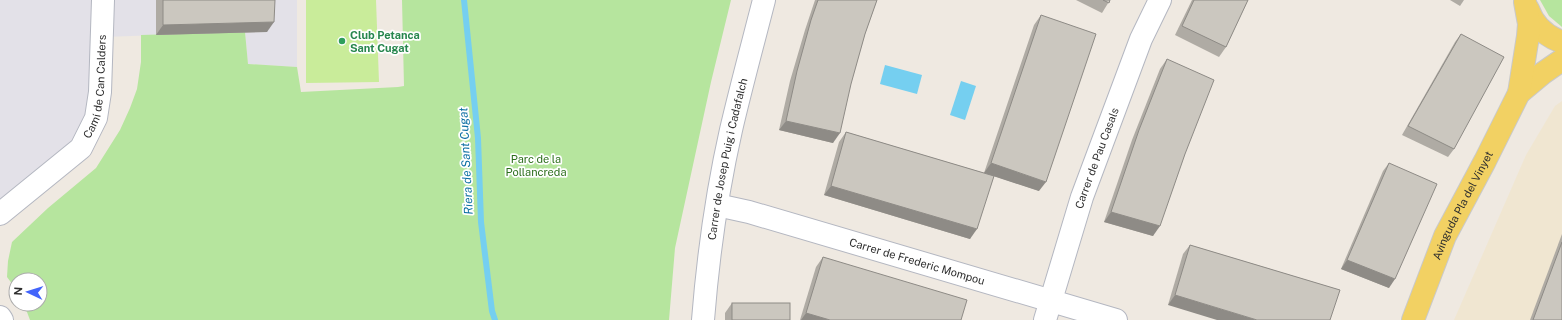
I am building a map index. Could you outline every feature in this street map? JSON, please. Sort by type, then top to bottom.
[{"type":"main road","points":[[1525,1],[1536,24],[1542,31],[1550,38],[1562,42]]},
{"type":"main road","name":"Avinguda Pla del Vinyet","points":[[1413,320],[1445,236],[1519,93],[1529,24],[1525,1]]},
{"type":"main road","name":"Avinguda Pla del Vinyet","points":[[1519,93],[1542,73],[1562,60]]},
{"type":"street","name":"Camí de Can Calders","points":[[2,214],[81,148],[96,118],[100,92],[103,0]]},
{"type":"street","name":"Carrer de Josep Puig i Cadafalch","points":[[703,320],[717,205],[731,131],[764,0]]},
{"type":"street","name":"Carrer de Pau Casals","points":[[1048,310],[1082,197],[1140,39],[1160,0]]},
{"type":"street","name":"Carrer de Frederic Mompou","points":[[717,205],[749,212],[1048,310],[1116,320]]},
{"type":"shaded area","points":[[0,0],[297,0],[297,67],[248,64],[245,32],[103,37],[96,118],[0,214]]},
{"type":"shaded area","points":[[1562,101],[1562,320],[1454,320],[1526,155],[1555,106]]},
{"type":"green space","name":"Club Petanca Sant Cugat","points":[[306,0],[376,0],[379,82],[306,83]]},
{"type":"green space","name":"Parc de la Pollancreda","points":[[402,0],[731,0],[711,82],[675,248],[669,320],[30,320],[27,312],[48,312],[48,272],[8,272],[8,278],[7,277],[8,261],[12,242],[48,208],[96,168],[120,130],[137,89],[141,62],[141,35],[245,32],[248,64],[297,67],[301,92],[404,86]]},
{"type":"green space","points":[[1540,0],[1562,0],[1562,27],[1549,16]]},
{"type":"water","points":[[885,65],[922,75],[917,94],[880,84]]},
{"type":"water","points":[[961,81],[976,86],[965,120],[950,115]]},
{"type":"building","points":[[163,0],[275,0],[274,22],[163,25]]},
{"type":"building","points":[[818,0],[877,0],[865,34],[851,84],[840,133],[786,121],[797,71]]},
{"type":"building","points":[[1103,0],[1110,0],[1109,3]]},
{"type":"building","points":[[1194,0],[1248,0],[1226,47],[1182,26]]},
{"type":"building","points":[[1041,15],[1096,34],[1046,182],[991,163]]},
{"type":"building","points":[[1461,34],[1504,57],[1454,149],[1408,126]]},
{"type":"building","points":[[1167,59],[1214,80],[1185,154],[1160,226],[1111,212],[1139,130]]},
{"type":"building","points":[[846,132],[994,176],[977,229],[831,186]]},
{"type":"building","points":[[1389,163],[1437,184],[1395,279],[1347,260]]},
{"type":"building","points":[[1562,242],[1562,320],[1533,320]]},
{"type":"building","points":[[1190,245],[1340,290],[1330,320],[1257,320],[1175,295]]},
{"type":"building","points":[[823,257],[967,300],[961,320],[830,320],[806,313]]},
{"type":"building","points":[[732,303],[790,303],[790,320],[732,320]]},
{"type":"waterway","name":"Riera de Sant Cugat","points":[[464,0],[478,138],[481,222],[492,311],[495,320]]},
{"type":"place","name":"Club Petanca Sant Cugat","points":[[342,41]]}]
